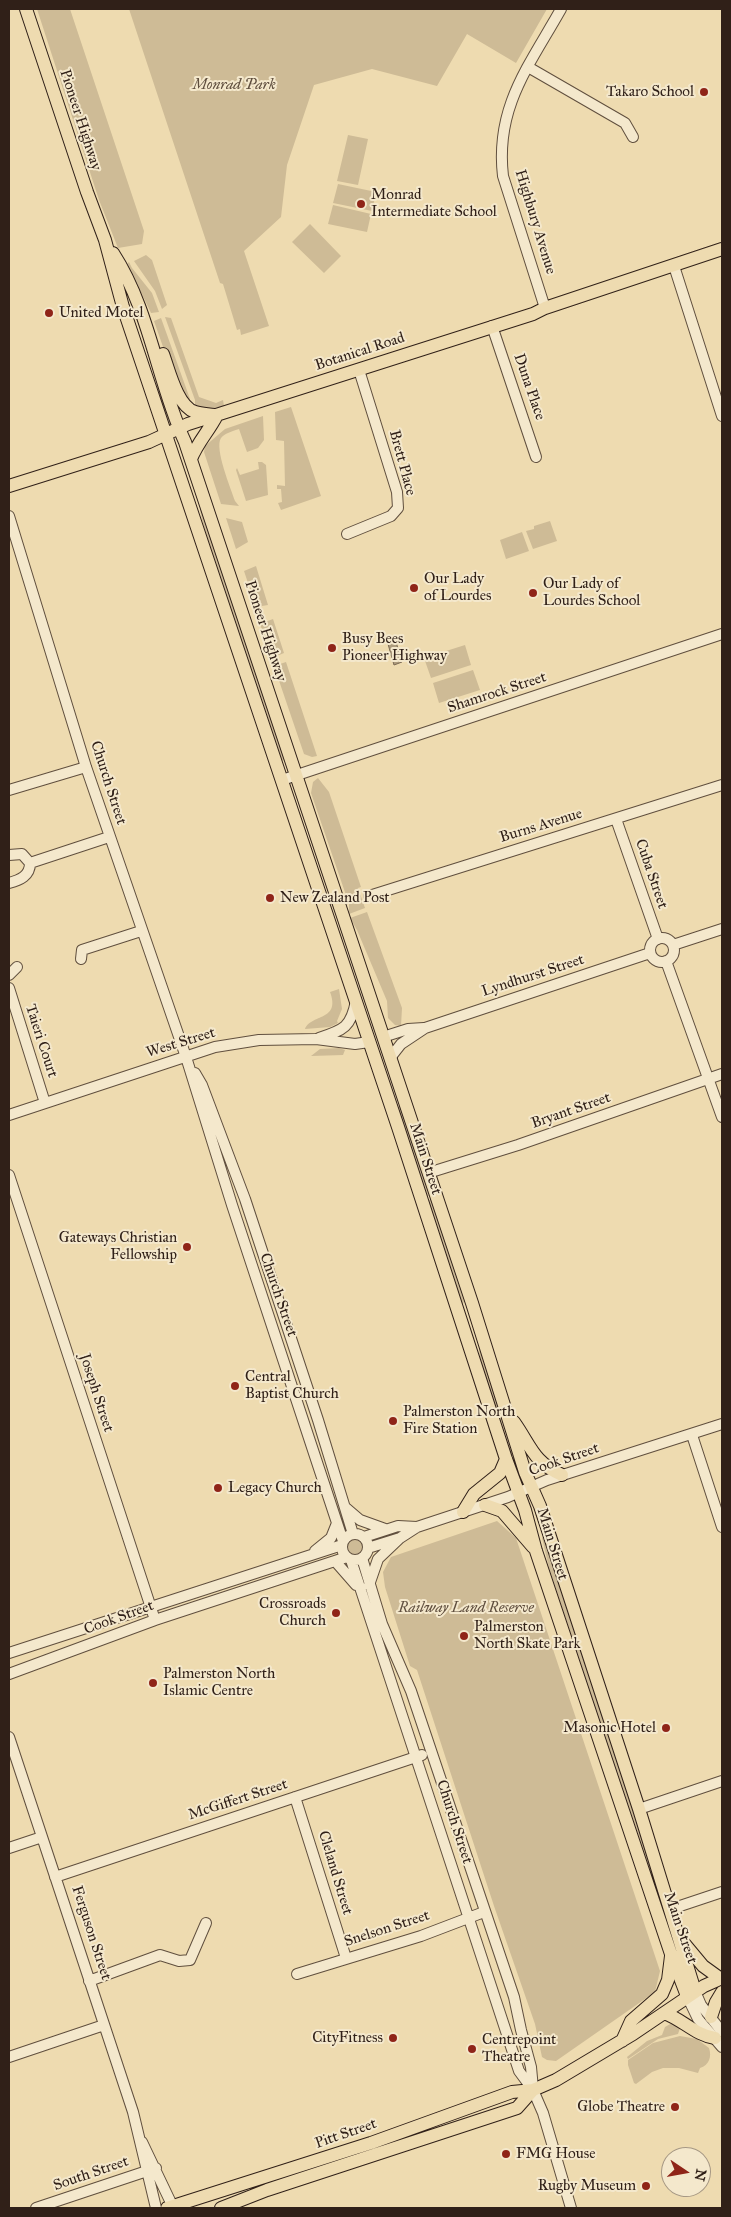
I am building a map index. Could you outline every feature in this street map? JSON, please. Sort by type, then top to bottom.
[{"type":"main road","name":"Pioneer Highway","points":[[26,9],[105,240],[123,307],[369,1042]]},
{"type":"main road","name":"Pioneer Highway","points":[[105,240],[128,280],[144,320],[383,1037]]},
{"type":"main road","name":"Botanical Road","points":[[9,486],[149,442],[179,428],[217,415],[722,250]]},
{"type":"main road","points":[[128,280],[148,313],[178,395],[193,412],[217,415],[208,433],[196,446],[191,459]]},
{"type":"main road","points":[[321,897],[334,892]]},
{"type":"main road","points":[[356,957],[358,977],[372,1026],[369,1042]]},
{"type":"main road","points":[[383,1037],[379,1051],[395,1104],[398,1127]]},
{"type":"main road","name":"Main Street","points":[[383,1037],[508,1414],[525,1472],[532,1486],[640,1809],[671,1909],[691,1994]]},
{"type":"main road","name":"Main Street","points":[[369,1042],[671,1954],[691,1994]]},
{"type":"main road","points":[[508,1414],[536,1458],[548,1469],[562,1475]]},
{"type":"main road","points":[[463,1512],[474,1494],[500,1473],[506,1459]]},
{"type":"main road","points":[[484,1505],[502,1511],[536,1551]]},
{"type":"main road","points":[[677,1934],[703,1966],[722,1978]]},
{"type":"main road","points":[[622,2041],[631,2021],[662,1994],[668,1980],[671,1954]]},
{"type":"main road","name":"Pitt Street","points":[[221,2208],[512,2092],[533,2090],[556,2080],[622,2041],[691,1994],[722,1978]]},
{"type":"main road","points":[[711,2017],[722,1992]]},
{"type":"main road","points":[[664,2013],[676,2017],[704,2036],[720,2039]]},
{"type":"main road","name":"Pitt Street","points":[[171,2208],[373,2149]]},
{"type":"street","name":"Highbury Avenue","points":[[545,308],[503,176],[501,155],[506,114],[515,90],[561,9]]},
{"type":"street","points":[[528,68],[625,123],[633,137]]},
{"type":"street","points":[[674,266],[722,416]]},
{"type":"street","name":"Duna Place","points":[[492,326],[536,457]]},
{"type":"street","name":"Brett Place","points":[[347,534],[391,516],[398,508],[397,492],[359,370]]},
{"type":"street","name":"Church Street","points":[[9,516],[86,768],[186,1057],[232,1205],[343,1543]]},
{"type":"street","name":"Shamrock Street","points":[[282,780],[722,634]]},
{"type":"street","points":[[9,790],[86,768]]},
{"type":"street","name":"Burns Avenue","points":[[369,896],[722,785]]},
{"type":"street","name":"Cuba Street","points":[[616,818],[658,939]]},
{"type":"street","points":[[30,862],[110,836]]},
{"type":"street","points":[[9,855],[22,854],[30,862],[30,868],[26,875],[9,883]]},
{"type":"street","points":[[673,945],[722,929]]},
{"type":"street","points":[[81,959],[82,950],[141,931]]},
{"type":"street","points":[[658,939],[669,941],[673,945],[673,955],[666,961],[660,962],[654,959],[650,953],[651,945],[658,939]]},
{"type":"street","name":"Lyndhurst Street","points":[[390,1058],[400,1044],[425,1028],[650,953]]},
{"type":"street","points":[[666,961],[722,1117]]},
{"type":"street","points":[[9,975],[17,967]]},
{"type":"street","name":"Taieri Court","points":[[9,988],[45,1103]]},
{"type":"street","points":[[316,1039],[335,1033],[345,1027],[352,1017],[356,1001]]},
{"type":"street","name":"Lyndhurst Street","points":[[383,1037],[408,1029],[425,1028]]},
{"type":"street","name":"West Street","points":[[9,1116],[224,1045],[259,1040],[316,1039],[355,1044],[369,1042]]},
{"type":"street","name":"Church Street","points":[[186,1057],[202,1086],[245,1199],[353,1534]]},
{"type":"street","name":"Bryant Street","points":[[428,1173],[501,1151],[722,1074]]},
{"type":"street","name":"Joseph Street","points":[[9,1175],[155,1620]]},
{"type":"street","name":"Cook Street","points":[[368,1548],[400,1538],[417,1527],[518,1493],[562,1475],[722,1424]]},
{"type":"street","points":[[692,1435],[722,1527]]},
{"type":"street","points":[[345,1507],[360,1520],[377,1528],[388,1530]]},
{"type":"street","points":[[308,1556],[331,1538],[337,1523]]},
{"type":"street","name":"Cook Street","points":[[364,1537],[398,1526],[417,1527]]},
{"type":"street","points":[[343,1543],[343,1552],[353,1558],[365,1556],[368,1548],[364,1537],[353,1534]]},
{"type":"street","name":"Cook Street","points":[[9,1653],[308,1556],[343,1543],[353,1534]]},
{"type":"street","points":[[369,1585],[378,1559],[400,1538]]},
{"type":"street","name":"Church Street","points":[[353,1558],[369,1585],[386,1636],[411,1690],[515,2001],[520,2030],[531,2066],[533,2090]]},
{"type":"street","name":"Church Street","points":[[353,1558],[361,1592],[470,1917],[519,2071],[533,2090],[545,2120],[572,2208]]},
{"type":"street","name":"Cook Street","points":[[9,1674],[155,1620],[335,1561],[353,1558]]},
{"type":"street","points":[[335,1561],[350,1576],[361,1592]]},
{"type":"street","points":[[283,1564],[287,1577]]},
{"type":"street","points":[[235,1579],[240,1592]]},
{"type":"street","name":"Ferguson Street","points":[[9,1737],[150,2170],[156,2208]]},
{"type":"street","name":"McGiffert Street","points":[[55,1877],[431,1752]]},
{"type":"street","points":[[640,1809],[722,1781]]},
{"type":"street","name":"Cleland Street","points":[[295,1797],[346,1958]]},
{"type":"street","points":[[9,1848],[42,1837]]},
{"type":"street","points":[[671,1909],[722,1892]]},
{"type":"street","name":"Snelson Street","points":[[297,1974],[421,1936],[484,1912]]},
{"type":"street","points":[[89,1981],[160,1954],[179,1961],[190,1960],[206,1923]]},
{"type":"street","name":"Main Street","points":[[691,1994],[711,2017],[720,2039]]},
{"type":"street","name":"Main Street","points":[[691,1994],[698,2019],[720,2039]]},
{"type":"street","points":[[9,2056],[104,2025]]},
{"type":"street","name":"Ferguson Street","points":[[150,2170],[171,2208]]},
{"type":"street","name":"South Street","points":[[36,2208],[150,2170]]},
{"type":"green space","points":[[37,9],[70,9],[144,231],[142,244],[118,248],[99,200]]},
{"type":"green space","name":"Monrad Park","points":[[129,9],[547,9],[516,63],[467,34],[437,86],[372,69],[314,85],[287,165],[281,217],[244,251],[269,326],[241,335],[240,329],[237,330],[223,284],[220,283]]},
{"type":"green space","points":[[348,135],[368,139],[358,185],[337,181]]},
{"type":"green space","points":[[338,184],[376,192],[372,211],[333,203]]},
{"type":"green space","points":[[333,205],[371,214],[367,232],[328,224]]},
{"type":"green space","points":[[310,224],[341,256],[324,273],[292,242]]},
{"type":"green space","points":[[146,255],[152,260],[167,305],[162,309],[155,291],[134,261]]},
{"type":"green space","points":[[129,262],[152,293],[159,312],[151,313],[127,264]]},
{"type":"green space","points":[[165,317],[171,318],[199,397],[216,403],[223,400],[224,406],[209,409],[195,406],[195,400]]},
{"type":"green space","points":[[161,318],[190,399],[189,403],[177,387],[154,321]]},
{"type":"green space","points":[[291,407],[321,496],[281,510],[278,503],[282,502],[281,489],[277,489],[277,485],[285,486],[284,441],[276,440],[275,412]]},
{"type":"green space","points":[[263,416],[264,440],[258,448],[247,452],[239,429],[227,433],[221,438],[219,443],[221,459],[235,501],[239,506],[221,504],[204,452],[205,446],[225,429]]},
{"type":"green space","points":[[258,462],[266,465],[268,495],[246,501],[236,470],[237,468],[240,475],[259,469]]},
{"type":"green space","points":[[202,509],[285,760],[281,761],[206,537],[200,510]]},
{"type":"green space","points":[[226,518],[242,522],[248,542],[236,549]]},
{"type":"green space","points":[[550,521],[557,541],[533,549],[526,531],[534,529],[534,526]]},
{"type":"green space","points":[[522,532],[529,551],[506,559],[500,540]]},
{"type":"green space","points":[[256,566],[268,605],[256,607],[244,571]]},
{"type":"green space","points":[[273,619],[284,653],[272,658],[260,624]]},
{"type":"green space","points":[[465,645],[471,665],[431,678],[424,658]]},
{"type":"green space","points":[[286,662],[317,756],[312,757],[304,754],[274,666]]},
{"type":"green space","points":[[473,670],[480,690],[439,703],[433,683]]},
{"type":"green space","points":[[318,778],[329,792],[361,887],[358,888],[365,908],[349,914],[349,904],[311,793],[313,782]]},
{"type":"green space","points":[[367,912],[402,1008],[401,1026],[395,1025],[388,1018],[387,1001],[357,930],[350,918]]},
{"type":"green space","points":[[339,989],[342,1009],[337,1021],[338,1023],[330,1027],[305,1029],[308,1024],[329,1012],[332,1008],[330,992]]},
{"type":"green space","points":[[339,1048],[345,1050],[343,1055],[311,1056],[320,1049]]},
{"type":"green space","points":[[400,1106],[429,1196],[425,1197],[404,1135],[398,1107]]},
{"type":"green space","points":[[431,1199],[464,1301],[462,1307],[427,1201]]},
{"type":"green space","points":[[479,1347],[493,1385],[501,1421],[480,1362]]},
{"type":"green space","name":"Railway Land Reserve","points":[[497,1521],[516,1538],[660,1971],[655,1992],[556,2061],[547,2060],[542,2057],[535,2024],[494,1906],[417,1670],[410,1666],[385,1587],[383,1572],[391,1557]]},
{"type":"green space","points":[[543,1537],[663,1901],[669,1925],[667,1926],[549,1568]]},
{"type":"green space","points":[[355,1539],[361,1541],[363,1547],[361,1553],[355,1555],[349,1553],[347,1547],[349,1541]]},
{"type":"green space","points":[[672,2023],[680,2028],[678,2034],[658,2039],[628,2059],[627,2057],[647,2041],[662,2035],[665,2027]]},
{"type":"green space","points":[[680,2036],[697,2039],[709,2048],[709,2060],[706,2065],[700,2068],[698,2073],[679,2068],[663,2068],[652,2072],[636,2084],[634,2083],[628,2060],[653,2043]]},
{"type":"shaded area","points":[[396,642],[402,662],[394,665],[388,644]]},
{"type":"place","name":"Takaro School","points":[[704,92]]},
{"type":"place","name":"Monrad Intermediate School","points":[[361,204]]},
{"type":"place","name":"United Motel","points":[[49,313]]},
{"type":"place","name":"Our Lady of Lourdes","points":[[414,588]]},
{"type":"place","name":"Our Lady of Lourdes School","points":[[533,593]]},
{"type":"place","name":"Busy Bees Pioneer Highway","points":[[332,648]]},
{"type":"place","name":"New Zealand Post","points":[[270,898]]},
{"type":"place","name":"Gateways Christian Fellowship","points":[[187,1247]]},
{"type":"place","name":"Central Baptist Church","points":[[235,1386]]},
{"type":"place","name":"Palmerston North Fire Station","points":[[393,1421]]},
{"type":"place","name":"Legacy Church","points":[[218,1488]]},
{"type":"place","name":"Crossroads Church","points":[[336,1613]]},
{"type":"place","name":"Palmerston North Skate Park","points":[[464,1636]]},
{"type":"place","name":"Palmerston North Islamic Centre","points":[[153,1683]]},
{"type":"place","name":"Masonic Hotel","points":[[666,1728]]},
{"type":"place","name":"CityFitness","points":[[393,2038]]},
{"type":"place","name":"Centrepoint Theatre","points":[[472,2049]]},
{"type":"place","name":"Globe Theatre","points":[[675,2107]]},
{"type":"place","name":"FMG House","points":[[506,2154]]},
{"type":"place","name":"Rugby Museum","points":[[646,2186]]}]
